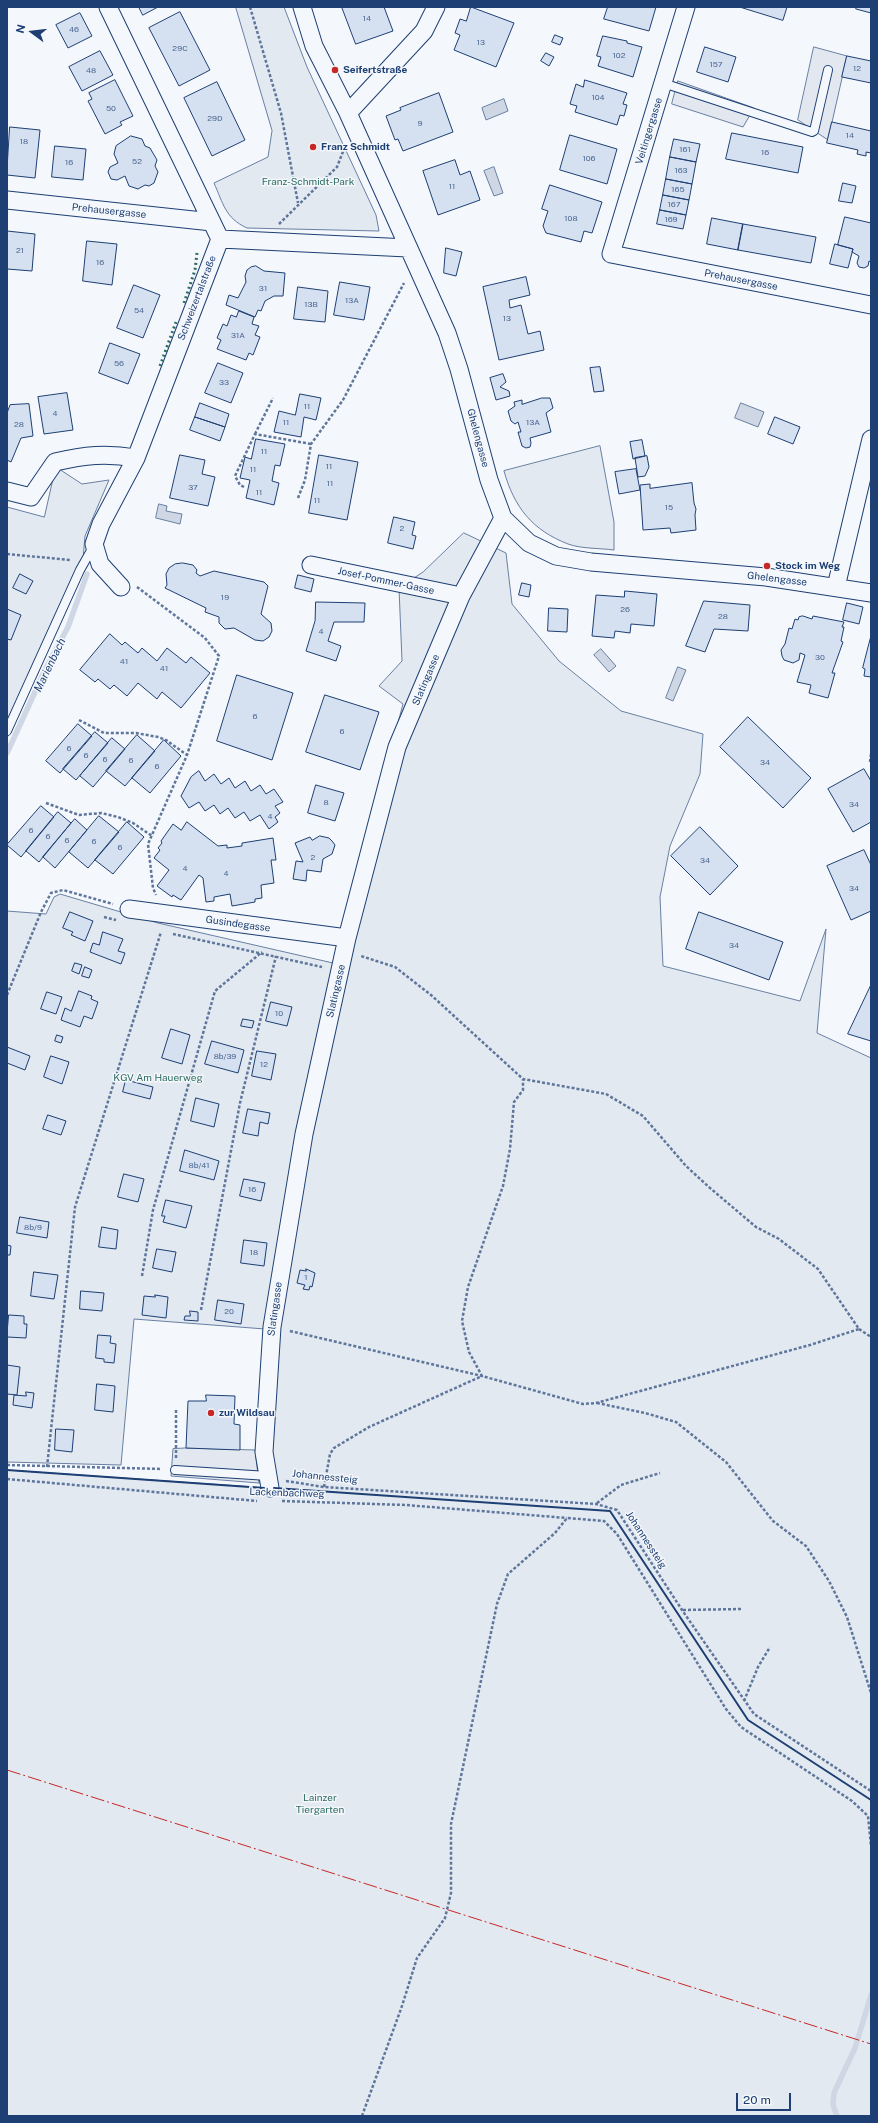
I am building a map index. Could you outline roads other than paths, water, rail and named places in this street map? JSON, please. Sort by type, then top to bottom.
[{"type":"street","points":[[108,7],[220,239],[408,248]]},
{"type":"street","name":"Ghelengasse","points":[[302,7],[314,46],[350,119],[447,334],[457,362],[489,480],[503,518],[530,543],[556,556],[591,562],[766,577],[871,593]]},
{"type":"street","points":[[350,119],[424,31],[436,7]]},
{"type":"street","name":"Veitingergasse","points":[[611,254],[686,7]]},
{"type":"street","name":"Prehausergasse","points":[[7,200],[212,222]]},
{"type":"street","name":"Schweizertalstraße","points":[[94,544],[102,524],[136,458],[220,239]]},
{"type":"street","name":"Prehausergasse","points":[[611,254],[871,306]]},
{"type":"street","points":[[836,587],[871,439]]},
{"type":"street","points":[[7,491],[31,497],[55,462],[84,455],[115,455],[136,458]]},
{"type":"street","name":"Slatingasse","points":[[269,1482],[264,1452],[272,1327],[304,1134],[346,945],[397,747],[461,596],[503,518]]},
{"type":"street","points":[[94,544],[100,564],[122,587]]},
{"type":"street","name":"Josef-Pommer-Gasse","points":[[311,565],[461,596]]},
{"type":"street","name":"Gusindegasse","points":[[124,915],[165,914],[346,945]]},
{"type":"lane","points":[[663,83],[812,132],[814,131],[828,70]]},
{"type":"lane","points":[[7,731],[80,570],[94,544]]},
{"type":"lane","points":[[175,1470],[269,1482]]},
{"type":"waterway","name":"Marienbach","points":[[7,753],[46,668],[68,627],[87,574]]},
{"type":"waterway","points":[[837,2116],[833,2105],[834,2093],[855,2048],[871,1995]]},
{"type":"place","name":"Seifertstraße","points":[[335,70]]},
{"type":"place","name":"Franz Schmidt","points":[[313,147]]},
{"type":"place","name":"Stock im Weg","points":[[767,566]]},
{"type":"place","name":"zur Wildsau","points":[[211,1413]]},
{"type":"park label","name":"Franz-Schmidt-Park","points":[[308,182]]},
{"type":"park label","name":"KGV Am Hauerweg","points":[[158,1078]]},
{"type":"park label","name":"Lainzer Tiergarten","points":[[320,1804]]}]
